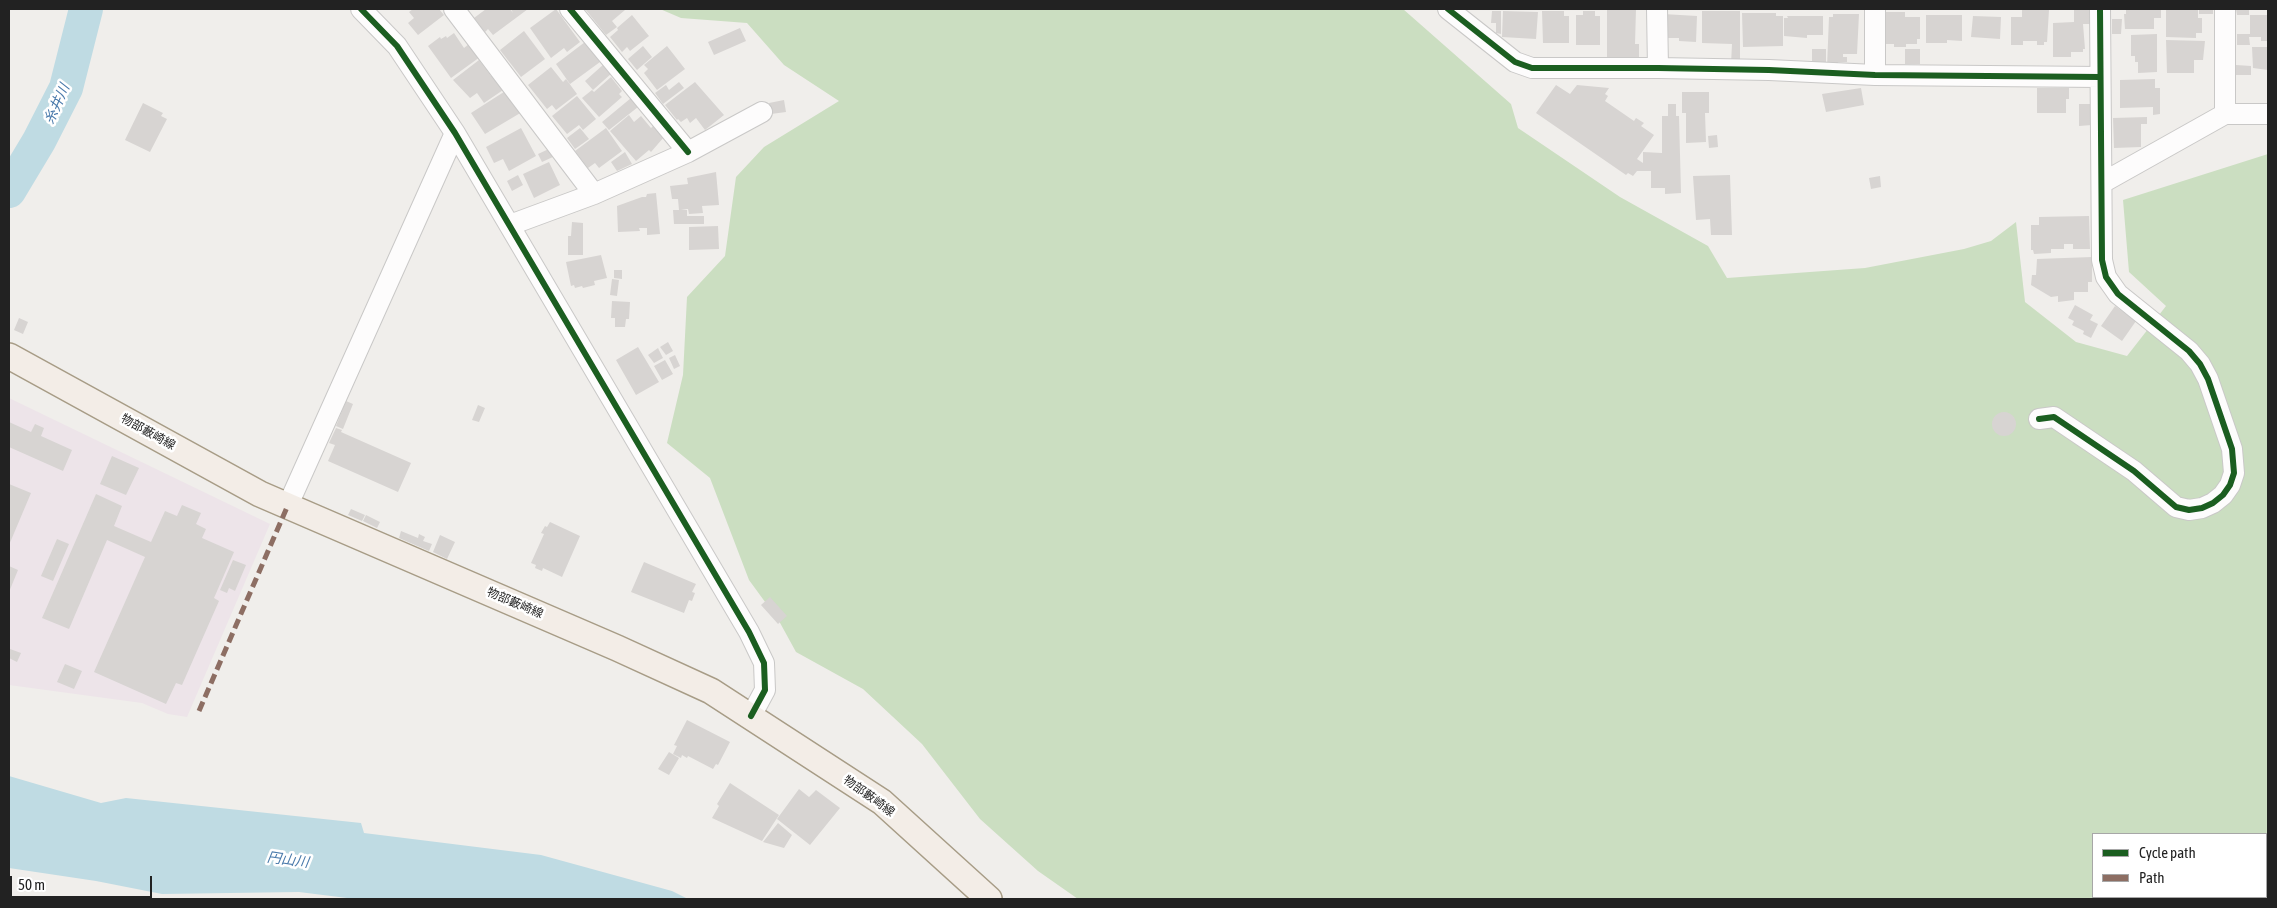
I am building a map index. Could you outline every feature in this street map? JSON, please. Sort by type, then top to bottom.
[{"type":"main road","name":"物部藪崎線","points":[[9,356],[260,494],[711,691],[882,802],[989,899]]},
{"type":"street","points":[[361,9],[397,46],[455,133],[749,632],[764,663],[764,690],[752,716]]},
{"type":"street","points":[[454,9],[594,194]]},
{"type":"street","points":[[570,9],[688,152]]},
{"type":"street","points":[[1448,9],[1515,62],[1532,68],[1658,68],[1769,70],[1875,75],[2100,77]]},
{"type":"street","points":[[1657,9],[1658,68]]},
{"type":"street","points":[[1875,9],[1875,75]]},
{"type":"street","points":[[2039,419],[2054,417],[2134,472],[2176,507],[2189,510],[2202,508],[2213,503],[2223,496],[2230,485],[2234,473],[2232,449],[2208,379],[2200,364],[2189,351],[2118,294],[2106,278],[2102,260],[2100,9]]},
{"type":"street","points":[[2225,9],[2225,114]]},
{"type":"street","points":[[510,225],[594,194],[688,152],[762,112]]},
{"type":"street","points":[[2102,182],[2225,114],[2268,114]]},
{"type":"street","points":[[288,505],[455,133]]},
{"type":"shaded area","points":[[9,398],[270,524],[187,717],[168,714],[142,703],[9,685]]},
{"type":"green space","points":[[660,9],[1403,9],[1511,104],[1518,128],[1620,197],[1708,246],[1727,278],[1865,268],[1964,249],[1991,241],[2016,222],[2025,302],[2076,342],[2127,356],[2166,306],[2129,272],[2123,200],[2268,154],[2268,899],[1078,899],[1038,871],[980,819],[922,744],[863,689],[796,652],[779,621],[749,580],[710,478],[667,443],[683,375],[687,297],[725,256],[736,177],[764,147],[839,101],[784,65],[747,23],[681,18]]},
{"type":"water","name":"円山川","points":[[9,776],[101,803],[126,798],[361,823],[364,833],[541,855],[672,891],[688,899],[355,899],[299,892],[162,894],[96,881],[9,868]]},
{"type":"building","points":[[413,9],[439,9],[444,15],[418,35],[408,23],[414,18],[409,12]]},
{"type":"building","points":[[486,9],[510,9],[513,13],[511,9],[528,9],[493,35],[488,29],[485,32],[474,18]]},
{"type":"building","points":[[556,9],[580,42],[567,52],[564,48],[551,58],[530,28]]},
{"type":"building","points":[[585,9],[625,10],[612,21],[617,27],[606,35]]},
{"type":"building","points":[[1607,9],[1636,9],[1635,44],[1639,44],[1639,58],[1633,57],[1633,66],[1607,58]]},
{"type":"building","points":[[2126,9],[2161,9],[2161,18],[2154,18],[2154,29],[2125,29],[2124,14],[2126,14]]},
{"type":"building","points":[[2166,9],[2198,9],[2198,18],[2202,18],[2202,33],[2196,33],[2196,38],[2166,37]]},
{"type":"building","points":[[2199,9],[2213,9],[2213,14],[2199,14]]},
{"type":"building","points":[[2236,9],[2249,9],[2249,15],[2237,15]]},
{"type":"building","points":[[2022,10],[2049,10],[2047,42],[2044,42],[2044,45],[2037,45],[2037,41],[2023,41],[2023,45],[2011,45],[2011,17],[2022,17]]},
{"type":"building","points":[[2074,10],[2090,10],[2090,24],[2083,24],[2085,49],[2083,49],[2083,52],[2071,52],[2071,57],[2053,57],[2053,23],[2074,22]]},
{"type":"building","points":[[1492,11],[1501,11],[1501,34],[1496,33],[1496,23],[1491,23]]},
{"type":"building","points":[[1503,11],[1538,12],[1536,39],[1502,37]]},
{"type":"building","points":[[1542,11],[1564,11],[1564,16],[1569,16],[1569,43],[1543,43]]},
{"type":"building","points":[[1583,11],[1595,11],[1595,16],[1600,16],[1600,45],[1576,45],[1576,15],[1583,15]]},
{"type":"building","points":[[1702,11],[1740,11],[1740,63],[1731,64],[1732,44],[1702,43]]},
{"type":"building","points":[[1884,12],[1905,12],[1905,17],[1920,17],[1920,39],[1917,39],[1917,44],[1906,44],[1906,47],[1894,47],[1894,44],[1883,44]]},
{"type":"building","points":[[1742,13],[1776,13],[1776,16],[1783,16],[1783,46],[1743,47]]},
{"type":"building","points":[[1663,14],[1697,16],[1696,42],[1679,41],[1679,38],[1662,38]]},
{"type":"building","points":[[1833,14],[1859,14],[1857,54],[1843,54],[1843,57],[1847,57],[1847,62],[1838,62],[1838,67],[1827,67],[1829,17],[1833,17]]},
{"type":"building","points":[[632,15],[649,36],[630,51],[627,47],[622,52],[610,37]]},
{"type":"building","points":[[1926,15],[1962,15],[1962,41],[1947,40],[1947,43],[1926,43]]},
{"type":"building","points":[[2250,15],[2268,15],[2268,41],[2261,41],[2261,37],[2249,37],[2250,45],[2237,45],[2237,34],[2250,34]]},
{"type":"building","points":[[1787,16],[1823,16],[1823,35],[1807,35],[1807,38],[1784,36],[1784,18],[1788,18]]},
{"type":"building","points":[[1973,16],[2001,17],[2000,39],[1971,37]]},
{"type":"building","points":[[2112,19],[2122,19],[2121,34],[2112,34]]},
{"type":"building","points":[[740,28],[746,41],[714,55],[708,42]]},
{"type":"building","points":[[524,31],[545,59],[521,77],[500,50]]},
{"type":"building","points":[[454,33],[464,48],[469,44],[480,57],[451,78],[428,46],[440,37],[441,39],[446,36],[447,38]]},
{"type":"building","points":[[2157,34],[2157,72],[2138,73],[2138,62],[2135,62],[2135,56],[2131,56],[2131,35]]},
{"type":"building","points":[[2166,40],[2205,41],[2203,60],[2194,60],[2194,73],[2167,73]]},
{"type":"building","points":[[585,42],[600,62],[570,84],[556,64]]},
{"type":"building","points":[[643,46],[652,57],[637,70],[628,59]]},
{"type":"building","points":[[667,46],[685,69],[657,90],[644,73],[648,69],[644,65]]},
{"type":"building","points":[[2252,47],[2268,47],[2268,70],[2253,68]]},
{"type":"building","points":[[1812,49],[1826,49],[1826,64],[1812,64]]},
{"type":"building","points":[[1905,49],[1920,49],[1920,64],[1905,64]]},
{"type":"building","points":[[479,60],[491,76],[495,73],[506,88],[484,103],[477,93],[470,98],[453,80]]},
{"type":"building","points":[[604,64],[612,73],[593,90],[585,81]]},
{"type":"building","points":[[2236,65],[2251,66],[2251,75],[2235,75]]},
{"type":"building","points":[[551,67],[563,82],[566,79],[577,94],[556,110],[552,105],[547,109],[528,85]]},
{"type":"building","points":[[611,77],[622,91],[619,94],[622,97],[599,117],[582,98],[592,90],[594,92]]},
{"type":"building","points":[[2155,79],[2155,88],[2160,88],[2160,114],[2153,115],[2153,107],[2120,108],[2120,80]]},
{"type":"building","points":[[679,82],[684,88],[663,104],[655,93],[666,85],[669,90]]},
{"type":"building","points":[[695,82],[724,115],[705,130],[696,118],[690,123],[687,118],[681,122],[677,120],[665,105]]},
{"type":"building","points":[[1556,85],[1570,94],[1577,85],[1609,88],[1605,94],[1608,96],[1605,101],[1634,121],[1636,118],[1644,123],[1641,126],[1654,135],[1637,159],[1643,163],[1643,152],[1662,153],[1662,116],[1668,116],[1668,104],[1676,104],[1676,116],[1679,116],[1681,193],[1665,194],[1665,188],[1651,188],[1651,171],[1637,171],[1633,176],[1628,173],[1626,175],[1536,113]]},
{"type":"building","points":[[1861,88],[1864,105],[1826,112],[1822,94]]},
{"type":"building","points":[[2037,88],[2069,88],[2069,99],[2066,99],[2066,113],[2037,113]]},
{"type":"building","points":[[507,90],[522,112],[485,134],[471,113]]},
{"type":"building","points":[[1682,92],[1709,92],[1709,113],[1705,113],[1706,142],[1686,143],[1686,113],[1682,113]]},
{"type":"building","points":[[577,96],[596,119],[583,130],[579,125],[567,134],[552,116]]},
{"type":"building","points":[[631,98],[638,107],[609,130],[602,122]]},
{"type":"building","points":[[784,100],[786,112],[771,114],[769,103]]},
{"type":"building","points":[[143,103],[163,113],[161,116],[167,119],[150,152],[125,140]]},
{"type":"building","points":[[2079,104],[2091,104],[2092,125],[2079,126]]},
{"type":"building","points":[[629,115],[634,122],[641,116],[651,128],[654,125],[664,137],[651,152],[649,150],[636,161],[610,131]]},
{"type":"building","points":[[2147,117],[2147,124],[2141,124],[2141,147],[2114,148],[2113,118]]},
{"type":"building","points":[[521,128],[536,156],[509,171],[503,159],[494,163],[486,147]]},
{"type":"building","points":[[580,128],[589,139],[575,149],[567,138]]},
{"type":"building","points":[[606,128],[622,151],[599,168],[595,163],[588,168],[575,151]]},
{"type":"building","points":[[1717,135],[1718,147],[1709,148],[1708,136]]},
{"type":"building","points":[[551,148],[555,156],[542,162],[538,154]]},
{"type":"building","points":[[625,152],[632,164],[617,171],[611,162]]},
{"type":"building","points":[[549,162],[560,185],[534,198],[523,174]]},
{"type":"building","points":[[716,172],[719,205],[702,206],[703,213],[689,214],[688,209],[681,209],[687,210],[687,216],[704,216],[704,224],[674,224],[673,210],[679,210],[678,199],[672,199],[670,186],[688,184],[687,178]]},
{"type":"building","points":[[518,175],[523,185],[512,191],[507,181]]},
{"type":"building","points":[[1730,175],[1732,235],[1711,235],[1710,219],[1696,220],[1693,176]]},
{"type":"building","points":[[1880,176],[1881,187],[1871,189],[1869,178]]},
{"type":"building","points":[[656,193],[660,234],[647,235],[647,228],[639,228],[640,231],[618,232],[617,206],[646,197],[647,194]]},
{"type":"building","points":[[2089,216],[2090,249],[2073,249],[2073,244],[2064,244],[2064,249],[2051,249],[2051,253],[2034,254],[2033,250],[2031,250],[2031,225],[2039,225],[2039,217]]},
{"type":"building","points":[[572,222],[583,223],[583,255],[568,255],[568,236],[571,236]]},
{"type":"building","points":[[718,226],[719,249],[689,250],[689,227]]},
{"type":"building","points":[[601,255],[607,278],[594,281],[595,285],[583,288],[582,286],[575,288],[574,285],[571,286],[566,262]]},
{"type":"building","points":[[2092,257],[2092,282],[2088,282],[2088,292],[2074,292],[2074,300],[2058,302],[2058,296],[2051,297],[2031,285],[2032,275],[2036,275],[2037,259]]},
{"type":"building","points":[[614,270],[622,270],[622,279],[614,278]]},
{"type":"building","points":[[612,279],[619,280],[617,296],[610,295]]},
{"type":"building","points":[[612,301],[630,302],[629,319],[626,319],[625,327],[615,327],[615,318],[611,318]]},
{"type":"building","points":[[2075,305],[2093,315],[2090,320],[2098,324],[2091,338],[2083,334],[2084,331],[2072,325],[2074,321],[2068,318]]},
{"type":"building","points":[[2115,306],[2136,321],[2122,341],[2101,326]]},
{"type":"building","points":[[19,318],[28,322],[23,334],[14,330]]},
{"type":"building","points":[[668,342],[673,351],[666,355],[660,347]]},
{"type":"building","points":[[638,347],[659,382],[636,395],[616,360]]},
{"type":"building","points":[[658,348],[663,358],[654,363],[648,355]]},
{"type":"building","points":[[675,355],[680,366],[674,369],[669,358]]},
{"type":"building","points":[[665,360],[673,374],[662,380],[654,366]]},
{"type":"building","points":[[346,401],[353,404],[343,429],[336,426]]},
{"type":"building","points":[[478,405],[485,408],[479,422],[472,420]]},
{"type":"building","points":[[2004,412],[2012,416],[2016,424],[2012,432],[2004,436],[1996,432],[1992,424],[1996,416]]},
{"type":"building","points":[[9,422],[31,432],[35,424],[44,428],[41,436],[72,450],[63,471],[9,447]]},
{"type":"building","points":[[336,428],[342,430],[341,432],[411,463],[398,492],[328,461],[335,445],[329,443]]},
{"type":"building","points":[[112,456],[139,468],[126,495],[100,484]]},
{"type":"building","points":[[9,484],[31,493],[9,545]]},
{"type":"building","points":[[96,494],[122,506],[114,526],[151,542],[165,511],[177,516],[182,505],[201,513],[196,524],[206,529],[202,538],[234,552],[214,598],[219,601],[182,685],[176,683],[166,704],[94,672],[145,557],[107,540],[69,629],[42,618]]},
{"type":"building","points":[[351,509],[365,515],[362,521],[348,515]]},
{"type":"building","points":[[366,515],[380,522],[377,528],[363,521]]},
{"type":"building","points":[[550,522],[580,536],[562,577],[543,568],[542,571],[535,568],[536,565],[531,563],[544,534],[541,533]]},
{"type":"building","points":[[401,531],[418,538],[419,534],[425,537],[423,541],[432,544],[429,551],[399,538]]},
{"type":"building","points":[[440,535],[455,542],[447,559],[433,552]]},
{"type":"building","points":[[57,539],[69,544],[53,581],[41,576]]},
{"type":"building","points":[[233,560],[246,565],[235,591],[229,588],[227,593],[220,590]]},
{"type":"building","points":[[644,562],[696,584],[692,592],[695,593],[692,601],[689,600],[684,613],[631,592]]},
{"type":"building","points":[[9,566],[18,570],[9,592]]},
{"type":"building","points":[[770,597],[787,616],[778,624],[761,605]]},
{"type":"building","points":[[10,649],[21,653],[17,662],[9,658]]},
{"type":"building","points":[[65,664],[82,671],[74,689],[57,682]]},
{"type":"building","points":[[687,720],[730,742],[718,765],[716,764],[713,769],[688,756],[687,758],[682,755],[681,758],[673,754],[677,746],[674,745]]},
{"type":"building","points":[[669,752],[679,758],[669,775],[658,769]]},
{"type":"building","points":[[730,783],[779,815],[762,841],[712,818],[719,806],[717,804]]},
{"type":"building","points":[[799,789],[809,797],[816,790],[840,808],[810,845],[777,819]]},
{"type":"building","points":[[778,823],[792,835],[784,848],[763,842]]},
{"type":"waterway","name":"糸井川","points":[[9,191],[39,141],[66,88],[86,9]]},
{"type":"marked path","points":[[199,711],[288,505]]},
{"type":"cycle path","points":[[361,9],[397,46],[455,133],[749,632],[764,663],[765,690],[751,716]]},
{"type":"cycle path","points":[[570,9],[688,152]]},
{"type":"cycle path","points":[[1448,9],[1515,62],[1532,68],[1658,68],[1769,70],[1875,75],[2100,77]]},
{"type":"cycle path","points":[[2039,419],[2054,417],[2134,471],[2176,507],[2189,510],[2202,508],[2213,503],[2223,495],[2230,485],[2234,473],[2232,449],[2208,379],[2200,364],[2189,351],[2118,294],[2106,277],[2102,260],[2100,9]]}]
